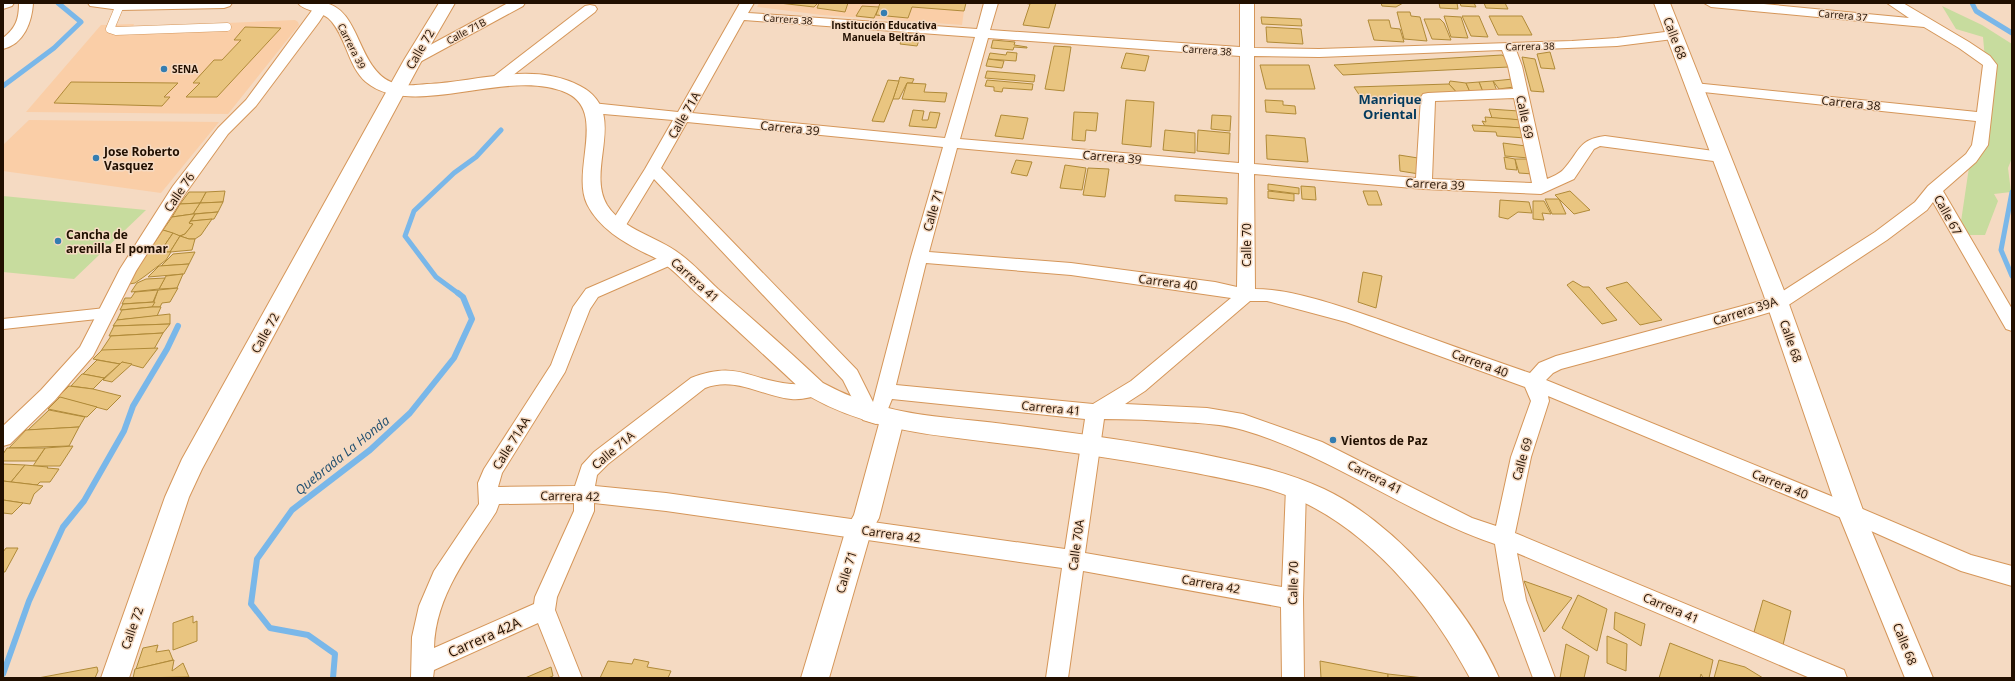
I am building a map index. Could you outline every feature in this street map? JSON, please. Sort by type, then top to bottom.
[{"type":"street","points":[[3,45],[23,28],[26,17],[26,3]]},
{"type":"street","points":[[96,3],[120,5],[224,3]]},
{"type":"street","name":"Calle 72","points":[[115,678],[177,496],[191,466],[413,60],[447,3]]},
{"type":"street","name":"Calle 71B","points":[[413,60],[518,3]]},
{"type":"street","name":"Calle 71","points":[[815,678],[859,529],[866,518],[879,417],[884,391],[919,257],[991,3]]},
{"type":"street","name":"Calle 70","points":[[1246,295],[1245,168],[1247,3]]},
{"type":"street","name":"Calle 68","points":[[1662,3],[1778,303],[1851,513],[1919,678]]},
{"type":"street","name":"Carrera 37","points":[[1711,3],[1927,23]]},
{"type":"street","points":[[1894,3],[1927,23]]},
{"type":"street","name":"Carrera 39","points":[[314,5],[335,15],[343,26],[365,72],[382,85],[397,90],[441,89],[532,80],[560,84],[580,93],[590,102],[592,108],[952,143],[1424,184],[1541,189],[1568,175],[1589,146],[1596,142],[1605,141],[1721,157]]},
{"type":"street","name":"Calle 76","points":[[3,438],[48,395],[87,351],[128,269],[179,190],[223,131],[251,103],[314,19],[314,5]]},
{"type":"street","points":[[494,83],[590,9]]},
{"type":"street","name":"Carrera 38","points":[[744,9],[982,34],[1246,52],[1319,53],[1609,43],[1674,35]]},
{"type":"street","name":"Calle 71A","points":[[617,226],[653,169],[744,9]]},
{"type":"street","name":"Calle 67","points":[[1927,23],[1969,48],[1990,65],[1980,144],[1972,156],[1934,190],[2012,324]]},
{"type":"street","name":"Calle 69","points":[[1507,46],[1515,66],[1541,189]]},
{"type":"street","name":"Carrera 38","points":[[1694,87],[1984,117]]},
{"type":"street","points":[[1424,184],[1428,98],[1520,94]]},
{"type":"street","name":"Carrera 41","points":[[592,108],[596,139],[593,163],[594,197],[602,212],[617,226],[634,238],[672,258],[815,390],[840,404],[879,417],[1090,444],[1242,472],[1296,488],[1333,506],[1382,541],[1429,590],[1470,649],[1485,678]]},
{"type":"street","points":[[653,169],[671,186],[850,375],[879,417]]},
{"type":"street","name":"Carrera 39A","points":[[1533,382],[1546,368],[1556,363],[1754,311],[1778,303],[1881,236],[1921,206],[1934,190]]},
{"type":"street","name":"Carrera 40","points":[[919,257],[1071,269],[1215,288],[1246,295],[1267,295],[1319,307],[1352,317],[1533,382],[1851,513],[1968,564],[2012,576]]},
{"type":"street","name":"Calle 71AA","points":[[422,671],[423,637],[430,606],[442,578],[489,506],[488,483],[498,462],[559,367],[582,307],[592,293],[605,286],[672,258]]},
{"type":"street","points":[[1095,412],[1138,386],[1246,295]]},
{"type":"street","name":"Calle 71A","points":[[544,610],[546,596],[553,577],[584,511],[585,482],[589,471],[601,458],[698,383],[710,377],[720,376],[744,379],[788,392],[815,390]]},
{"type":"street","name":"Calle 69","points":[[1504,538],[1521,457],[1540,401],[1533,382]]},
{"type":"street","name":"Carrera 41","points":[[884,391],[1095,412],[1128,410],[1207,416],[1243,422],[1315,448],[1466,525],[1504,538],[1836,678]]},
{"type":"street","name":"Calle 70A","points":[[1057,678],[1095,412]]},
{"type":"street","name":"Calle 70","points":[[1293,678],[1292,599],[1296,488]]},
{"type":"street","name":"Carrera 42","points":[[488,496],[585,494],[666,502],[1074,560],[1292,599]]},
{"type":"street","points":[[1504,538],[1515,600],[1544,678]]},
{"type":"street","points":[[544,610],[571,678]]},
{"type":"street","name":"Carrera 42A","points":[[422,671],[544,610]]},
{"type":"lane","points":[[120,5],[110,29],[116,31],[227,27]]},
{"type":"lane","points":[[3,324],[106,313]]},
{"type":"shaded area","name":"Institución Educativa Manuela Beltrán","points":[[759,3],[965,3],[962,25],[822,15],[757,7]]},
{"type":"shaded area","name":"SENA","points":[[295,20],[299,25],[228,114],[26,112],[101,25],[134,24],[133,27]]},
{"type":"shaded area","name":"Jose Roberto Vasquez","points":[[29,120],[219,122],[161,193],[3,171],[3,145]]},
{"type":"green space","points":[[1942,6],[1982,25],[2012,44],[2012,158],[2008,168],[2011,192],[1994,194],[1998,201],[1985,235],[1959,235],[1985,59],[1983,37],[1956,29]]},
{"type":"green space","name":"Cancha de arenilla El pomar","points":[[3,196],[146,210],[74,279],[3,272]]},
{"type":"building","points":[[779,3],[818,3],[814,7]]},
{"type":"building","points":[[819,3],[848,3],[845,12],[817,8]]},
{"type":"building","points":[[880,3],[966,3],[964,11],[912,7],[908,18],[876,15]]},
{"type":"building","points":[[1023,3],[1056,3],[1049,28],[1023,25],[1030,4]]},
{"type":"building","points":[[1381,3],[1403,3],[1396,7],[1382,6]]},
{"type":"building","points":[[1439,3],[1457,3],[1458,9],[1440,8]]},
{"type":"building","points":[[1460,3],[1474,3],[1476,7],[1461,6]]},
{"type":"building","points":[[1484,3],[1505,3],[1508,9],[1486,8]]},
{"type":"building","points":[[862,6],[879,7],[874,18],[856,16]]},
{"type":"building","points":[[1397,12],[1410,12],[1411,16],[1420,17],[1427,41],[1404,39]]},
{"type":"building","points":[[1444,16],[1461,17],[1468,38],[1451,37]]},
{"type":"building","points":[[1462,16],[1479,16],[1488,37],[1471,36]]},
{"type":"building","points":[[1489,16],[1522,16],[1532,35],[1498,35]]},
{"type":"building","points":[[1261,17],[1301,19],[1302,26],[1262,24]]},
{"type":"building","points":[[1424,19],[1440,19],[1444,23],[1451,40],[1432,39]]},
{"type":"building","points":[[1368,20],[1389,20],[1391,28],[1400,29],[1404,42],[1374,40]]},
{"type":"building","points":[[245,27],[281,28],[217,97],[186,97],[200,83],[193,83],[214,60],[222,60],[241,40],[234,40]]},
{"type":"building","points":[[1266,27],[1301,29],[1303,44],[1267,42]]},
{"type":"building","points":[[904,33],[921,35],[917,46],[900,44]]},
{"type":"building","points":[[993,40],[1015,42],[1014,45],[1027,48],[1014,47],[1013,50],[991,48]]},
{"type":"building","points":[[1054,46],[1071,47],[1064,91],[1045,89]]},
{"type":"building","points":[[1007,52],[1017,53],[1016,61],[988,59],[990,53],[1006,55]]},
{"type":"building","points":[[1550,52],[1555,69],[1541,68],[1537,54]]},
{"type":"building","points":[[1126,53],[1149,56],[1145,71],[1121,68]]},
{"type":"building","points":[[1502,55],[1512,62],[1509,67],[1343,75],[1334,65]]},
{"type":"building","points":[[1522,57],[1535,59],[1544,92],[1531,91]]},
{"type":"building","points":[[988,59],[1004,61],[1002,68],[986,66]]},
{"type":"building","points":[[1260,65],[1309,65],[1315,89],[1266,89]]},
{"type":"building","points":[[987,71],[1035,75],[1034,82],[985,78]]},
{"type":"building","points":[[900,77],[914,79],[912,83],[907,83],[899,99],[893,99]]},
{"type":"building","points":[[1513,79],[1514,87],[1499,89],[1493,81]]},
{"type":"building","points":[[888,80],[899,81],[893,99],[884,122],[872,121]]},
{"type":"building","points":[[987,80],[1033,84],[1032,90],[1003,88],[1002,92],[994,91],[994,87],[985,86]]},
{"type":"building","points":[[1450,81],[1466,83],[1470,92],[1458,94],[1449,84]]},
{"type":"building","points":[[1493,81],[1497,91],[1483,92],[1479,82]]},
{"type":"building","points":[[71,82],[178,83],[164,97],[170,97],[162,106],[54,103]]},
{"type":"building","points":[[1479,82],[1483,92],[1470,92],[1466,83]]},
{"type":"building","points":[[907,83],[926,84],[924,92],[947,93],[945,102],[902,99]]},
{"type":"building","points":[[1449,84],[1458,94],[1411,98],[1360,96],[1354,87]]},
{"type":"building","points":[[1126,100],[1154,102],[1151,147],[1122,144]]},
{"type":"building","points":[[1265,100],[1283,101],[1283,105],[1295,106],[1296,114],[1266,112]]},
{"type":"building","points":[[1489,109],[1519,111],[1522,120],[1492,118]]},
{"type":"building","points":[[913,110],[924,111],[922,120],[928,120],[930,112],[940,113],[936,128],[909,126]]},
{"type":"building","points":[[1074,112],[1098,113],[1096,131],[1086,130],[1085,141],[1072,140]]},
{"type":"building","points":[[1001,115],[1028,118],[1023,139],[995,136]]},
{"type":"building","points":[[1212,115],[1231,116],[1230,131],[1211,129]]},
{"type":"building","points":[[1485,117],[1522,120],[1523,128],[1485,126],[1482,121],[1486,122]]},
{"type":"building","points":[[1472,125],[1523,128],[1526,138],[1497,136],[1496,132],[1474,131]]},
{"type":"building","points":[[1165,130],[1195,133],[1195,153],[1163,150]]},
{"type":"building","points":[[1198,130],[1230,133],[1229,154],[1197,151]]},
{"type":"building","points":[[1266,135],[1305,138],[1308,162],[1267,159]]},
{"type":"building","points":[[1503,143],[1526,146],[1529,158],[1505,156]]},
{"type":"building","points":[[1399,155],[1418,158],[1419,174],[1400,171]]},
{"type":"building","points":[[1504,157],[1515,159],[1517,170],[1506,169]]},
{"type":"building","points":[[1515,159],[1528,159],[1533,174],[1519,173]]},
{"type":"building","points":[[1016,160],[1032,162],[1027,176],[1011,173]]},
{"type":"building","points":[[1065,165],[1086,168],[1082,190],[1060,188]]},
{"type":"building","points":[[1088,168],[1109,169],[1105,197],[1083,195]]},
{"type":"building","points":[[1268,184],[1299,188],[1299,194],[1268,190]]},
{"type":"building","points":[[1301,186],[1315,187],[1316,200],[1302,199]]},
{"type":"building","points":[[225,191],[223,202],[200,203],[206,192]]},
{"type":"building","points":[[1268,191],[1294,194],[1294,201],[1268,198]]},
{"type":"building","points":[[1363,191],[1377,191],[1382,205],[1368,205]]},
{"type":"building","points":[[1570,191],[1590,210],[1574,214],[1555,195]]},
{"type":"building","points":[[189,192],[206,192],[200,203],[180,204]]},
{"type":"building","points":[[1175,195],[1227,198],[1227,204],[1175,201]]},
{"type":"building","points":[[1545,199],[1559,199],[1566,214],[1552,214]]},
{"type":"building","points":[[1500,200],[1529,202],[1532,213],[1518,212],[1508,219],[1499,217]]},
{"type":"building","points":[[1533,201],[1544,201],[1551,214],[1542,213],[1544,220],[1533,219]]},
{"type":"building","points":[[223,202],[218,212],[193,214],[200,203]]},
{"type":"building","points":[[200,203],[193,214],[172,217],[180,204]]},
{"type":"building","points":[[218,212],[214,219],[191,221],[195,214]]},
{"type":"building","points":[[195,214],[189,223],[193,224],[185,234],[180,236],[163,230],[172,217]]},
{"type":"building","points":[[212,219],[201,235],[195,239],[180,236],[185,234],[193,224],[189,223],[191,221]]},
{"type":"building","points":[[163,230],[173,233],[160,252],[148,252]]},
{"type":"building","points":[[173,233],[180,236],[170,252],[160,252]]},
{"type":"building","points":[[180,236],[195,239],[192,250],[170,252]]},
{"type":"building","points":[[147,252],[171,252],[166,260],[145,276],[135,283],[129,284]]},
{"type":"building","points":[[195,252],[189,264],[161,266],[173,254]]},
{"type":"building","points":[[189,264],[184,274],[148,277],[159,266]]},
{"type":"building","points":[[1363,272],[1382,276],[1376,308],[1358,302]]},
{"type":"building","points":[[183,274],[177,288],[159,289],[166,276]]},
{"type":"building","points":[[165,278],[159,289],[131,292],[137,283],[146,279]]},
{"type":"building","points":[[1573,281],[1583,287],[1589,287],[1617,320],[1602,324],[1567,285]]},
{"type":"building","points":[[1627,282],[1662,320],[1640,325],[1606,288]]},
{"type":"building","points":[[178,288],[170,302],[162,303],[160,307],[152,307],[158,290]]},
{"type":"building","points":[[158,290],[153,302],[122,304],[125,298],[131,298],[135,292]]},
{"type":"building","points":[[155,302],[152,307],[120,310],[123,304]]},
{"type":"building","points":[[161,307],[157,316],[117,320],[122,310]]},
{"type":"building","points":[[170,314],[170,324],[113,326],[117,320]]},
{"type":"building","points":[[170,324],[163,333],[109,336],[114,326]]},
{"type":"building","points":[[163,333],[154,349],[101,351],[111,336]]},
{"type":"building","points":[[158,348],[143,368],[122,362],[120,364],[93,359],[102,350]]},
{"type":"building","points":[[97,360],[120,364],[104,378],[83,374]]},
{"type":"building","points":[[122,362],[132,364],[112,382],[103,380]]},
{"type":"building","points":[[82,374],[104,378],[93,389],[71,386]]},
{"type":"building","points":[[69,386],[93,389],[121,396],[107,410],[58,397]]},
{"type":"building","points":[[60,397],[97,407],[87,417],[48,409]]},
{"type":"building","points":[[49,410],[85,417],[79,427],[28,430]]},
{"type":"building","points":[[79,427],[69,446],[9,448],[26,430]]},
{"type":"building","points":[[73,446],[60,466],[33,466],[45,448]]},
{"type":"building","points":[[7,448],[45,448],[36,461],[3,461],[3,454]]},
{"type":"building","points":[[3,464],[25,465],[11,482],[3,481]]},
{"type":"building","points":[[25,465],[59,469],[50,482],[40,482],[37,485],[11,482]]},
{"type":"building","points":[[3,481],[43,486],[34,494],[30,504],[3,500]]},
{"type":"building","points":[[3,500],[23,503],[12,514],[3,513]]},
{"type":"building","points":[[6,548],[18,548],[5,572],[3,572],[3,552]]},
{"type":"building","points":[[1524,581],[1572,598],[1544,632]]},
{"type":"building","points":[[1578,595],[1607,609],[1597,651],[1562,628]]},
{"type":"building","points":[[1763,600],[1791,611],[1783,645],[1754,632]]},
{"type":"building","points":[[1615,612],[1645,624],[1641,646],[1614,629]]},
{"type":"building","points":[[193,616],[193,623],[197,621],[197,641],[173,650],[173,623]]},
{"type":"building","points":[[1607,636],[1627,644],[1626,671],[1607,663]]},
{"type":"building","points":[[1670,643],[1713,660],[1709,678],[1703,678],[1701,674],[1700,678],[1659,678]]},
{"type":"building","points":[[1566,644],[1589,656],[1584,678],[1560,678]]},
{"type":"building","points":[[158,645],[156,652],[169,650],[173,660],[136,669],[143,648]]},
{"type":"building","points":[[634,659],[649,662],[647,667],[671,671],[668,678],[600,678],[608,661],[632,664]]},
{"type":"building","points":[[174,660],[172,671],[183,663],[189,677],[133,678],[135,669]]},
{"type":"building","points":[[1719,660],[1745,667],[1763,678],[1714,678]]},
{"type":"building","points":[[1320,661],[1388,674],[1388,678],[1321,678]]},
{"type":"building","points":[[97,667],[98,671],[95,678],[38,678]]},
{"type":"building","points":[[551,667],[553,676],[548,678],[525,678]]},
{"type":"building","points":[[1388,674],[1424,678],[1388,678]]},
{"type":"waterway","points":[[3,86],[54,48],[81,22],[58,3]]},
{"type":"waterway","points":[[1972,3],[1976,11],[2012,33]]},
{"type":"waterway","name":"Quebrada La Honda","points":[[459,294],[436,277],[405,236],[414,211],[454,173],[476,157],[501,130]]},
{"type":"waterway","points":[[2012,192],[2001,250],[2012,276]]},
{"type":"waterway","name":"Quebrada La Honda","points":[[333,678],[335,654],[308,635],[270,628],[251,604],[257,559],[292,510],[370,450],[410,413],[454,358],[472,319],[463,297],[458,293]]},
{"type":"waterway","points":[[3,674],[29,601],[63,527],[84,501],[124,431],[133,406],[167,349],[178,326]]},
{"type":"place","name":"Institución Educativa Manuela Beltrán","points":[[884,13]]},
{"type":"place","name":"SENA","points":[[164,69]]},
{"type":"place","name":"Jose Roberto Vasquez","points":[[96,158]]},
{"type":"place","name":"Cancha de arenilla El pomar","points":[[58,241]]},
{"type":"place","name":"Vientos de Paz","points":[[1333,440]]},
{"type":"district","name":"Manrique Oriental","points":[[1390,106]]}]
